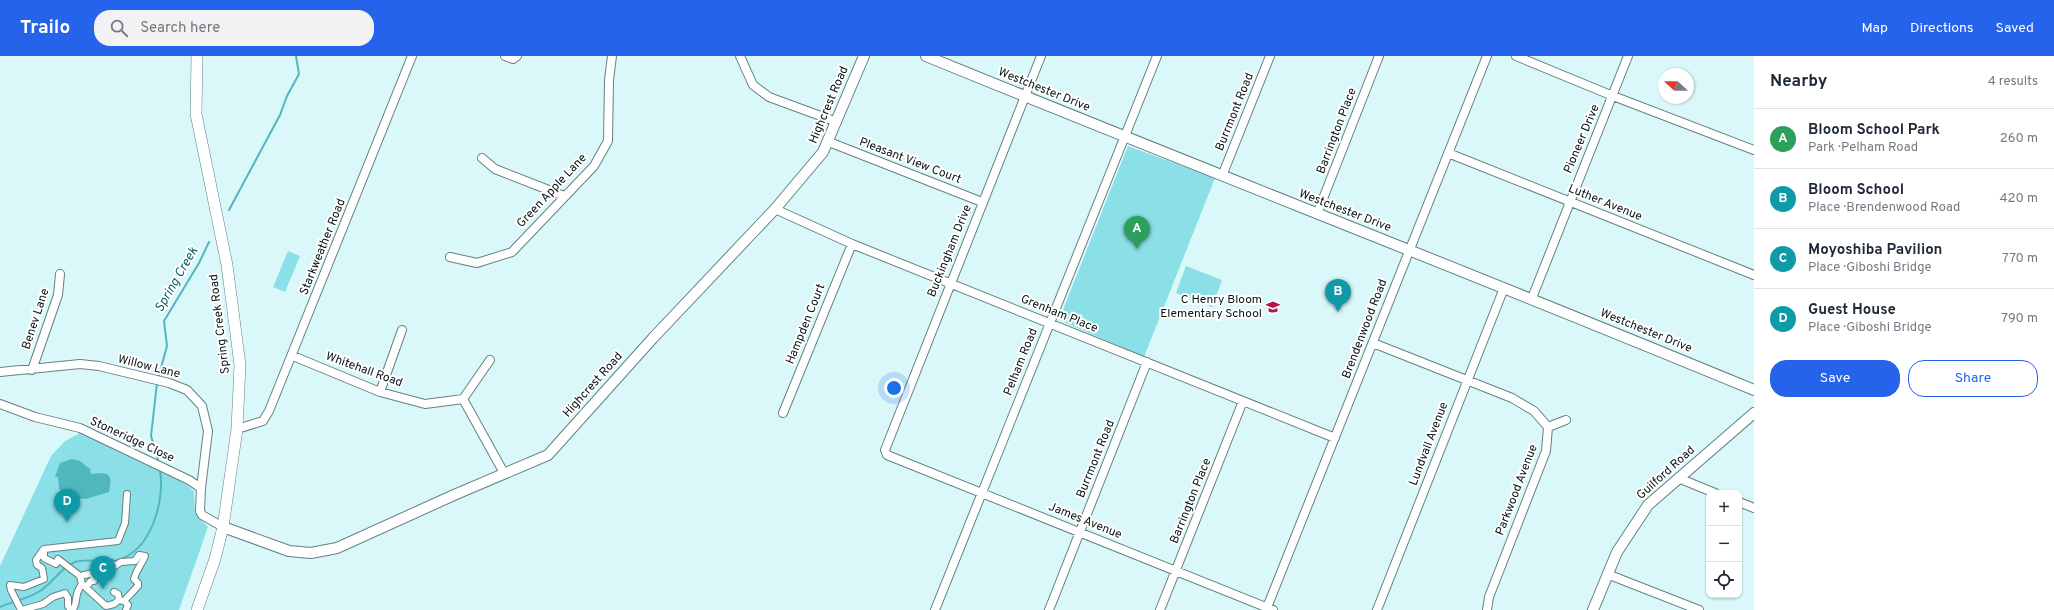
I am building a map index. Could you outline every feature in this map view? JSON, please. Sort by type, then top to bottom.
[{"type":"main road","name":"Spring Creek Road","points":[[197,56],[196,114],[226,265],[240,365],[238,429],[223,527],[198,610]]},
{"type":"street","name":"Starkweather Road","points":[[238,429],[263,421],[269,411],[293,356],[412,56]]},
{"type":"street","points":[[505,56],[513,59],[517,56]]},
{"type":"street","name":"Green Apple Lane","points":[[450,257],[476,263],[512,252],[594,166],[608,141],[609,80],[612,56]]},
{"type":"street","points":[[740,56],[753,84],[769,97],[837,122]]},
{"type":"street","name":"Highcrest Road","points":[[223,527],[289,551],[311,553],[338,548],[504,473],[548,455],[653,338],[775,209],[823,152],[829,142],[864,56]]},
{"type":"street","name":"Westchester Drive","points":[[926,56],[1123,137],[1532,298],[1754,390]]},
{"type":"street","name":"Buckingham Drive","points":[[887,455],[885,450],[950,282],[1041,56]]},
{"type":"street","name":"Pelham Road","points":[[935,610],[1123,137],[1157,56]]},
{"type":"street","name":"Burrmont Road","points":[[1222,176],[1270,56]]},
{"type":"street","name":"Barrington Place","points":[[1317,214],[1379,56]]},
{"type":"street","name":"Brendenwood Road","points":[[1269,609],[1409,250],[1487,56]]},
{"type":"street","points":[[1516,56],[1613,96],[1754,150]]},
{"type":"street","name":"Pioneer Drive","points":[[1532,298],[1628,56]]},
{"type":"street","name":"Pleasant View Court","points":[[829,142],[982,202]]},
{"type":"street","name":"Luther Avenue","points":[[1448,153],[1754,275]]},
{"type":"street","points":[[482,158],[495,169],[564,196]]},
{"type":"street","name":"Grenham Place","points":[[775,209],[852,244],[950,282],[1335,438]]},
{"type":"street","name":"Hampden Court","points":[[783,413],[852,244]]},
{"type":"street","name":"Benev Lane","points":[[32,370],[58,295],[60,274]]},
{"type":"street","name":"Lundvall Avenue","points":[[1377,610],[1504,288]]},
{"type":"street","points":[[380,392],[402,330]]},
{"type":"street","points":[[1373,343],[1467,379],[1518,401],[1534,411],[1548,427],[1566,420]]},
{"type":"street","name":"Whitehall Road","points":[[293,356],[380,392],[425,404],[463,399]]},
{"type":"street","points":[[490,360],[463,399],[504,473]]},
{"type":"street","name":"Burrmont Road","points":[[1049,610],[1147,362]]},
{"type":"street","name":"Willow Lane","points":[[0,372],[80,364],[98,366],[169,382],[187,390],[202,406],[206,419],[207,445],[201,488]]},
{"type":"street","name":"Barrington Place","points":[[1160,610],[1243,401]]},
{"type":"street","name":"Stoneridge Close","points":[[0,404],[34,417],[80,428],[165,468],[201,488]]},
{"type":"street","name":"Guilford Road","points":[[1592,610],[1607,574],[1627,535],[1648,505],[1754,413]]},
{"type":"street","name":"Parkwood Avenue","points":[[1487,610],[1489,597],[1546,451],[1548,427]]},
{"type":"street","name":"James Avenue","points":[[887,455],[1176,570],[1269,609]]},
{"type":"street","points":[[1678,478],[1708,490]]},
{"type":"street","points":[[201,488],[200,511],[202,515],[223,527]]},
{"type":"street","points":[[93,573],[94,581],[84,585],[76,592],[76,603],[72,610],[68,606],[68,598],[65,593],[53,597],[43,604],[21,609],[10,585],[24,587],[44,579],[42,568],[37,565],[36,560],[44,550],[118,541],[125,523],[127,494]]},
{"type":"street","points":[[1742,503],[1754,508]]},
{"type":"street","points":[[44,550],[43,556],[51,563],[56,564],[58,559],[78,574],[84,585],[106,606],[122,601],[138,586],[138,583],[134,579],[135,570],[142,564],[145,556],[139,554],[135,561],[121,562],[115,566],[111,563],[93,573],[78,574]]},
{"type":"street","points":[[1607,574],[1699,610]]},
{"type":"street","points":[[114,592],[118,594],[122,601],[128,605],[126,610]]},
{"type":"shaded area","points":[[1128,146],[1215,178],[1144,357],[1059,320]]},
{"type":"shaded area","points":[[288,251],[300,256],[285,292],[273,287]]},
{"type":"shaded area","points":[[1186,266],[1222,280],[1212,307],[1176,293]]},
{"type":"shaded area","points":[[80,433],[183,482],[194,491],[195,513],[208,527],[179,610],[0,610],[0,566],[51,456],[65,441]]},
{"type":"shaded area","points":[[72,459],[80,461],[90,469],[91,474],[102,473],[108,475],[110,477],[109,492],[86,499],[75,498],[69,491],[65,492],[59,489],[58,477],[55,477],[60,463]]},
{"type":"waterway","name":"Spring Creek","points":[[229,210],[280,115],[287,96],[299,74],[296,56]]},
{"type":"waterway","name":"Spring Creek","points":[[158,379],[167,346],[164,321],[199,263],[209,242]]},
{"type":"waterway","name":"Spring Creek","points":[[157,383],[151,436],[159,463]]},
{"type":"waterway","name":"Spring Creek","points":[[0,607],[31,596],[40,591],[65,568],[75,562],[85,560],[118,560],[130,554],[140,546],[148,535],[158,509],[161,482],[160,470]]},
{"type":"place","name":"Bloom School Park","points":[[1137,249]]},
{"type":"place","name":"C Henry Bloom Elementary School","points":[[1273,307]]},
{"type":"place","name":"Bloom School","points":[[1338,312]]},
{"type":"place","name":"Guest House","points":[[67,522]]},
{"type":"place","name":"Moyoshiba Pavilion","points":[[103,589]]}]
